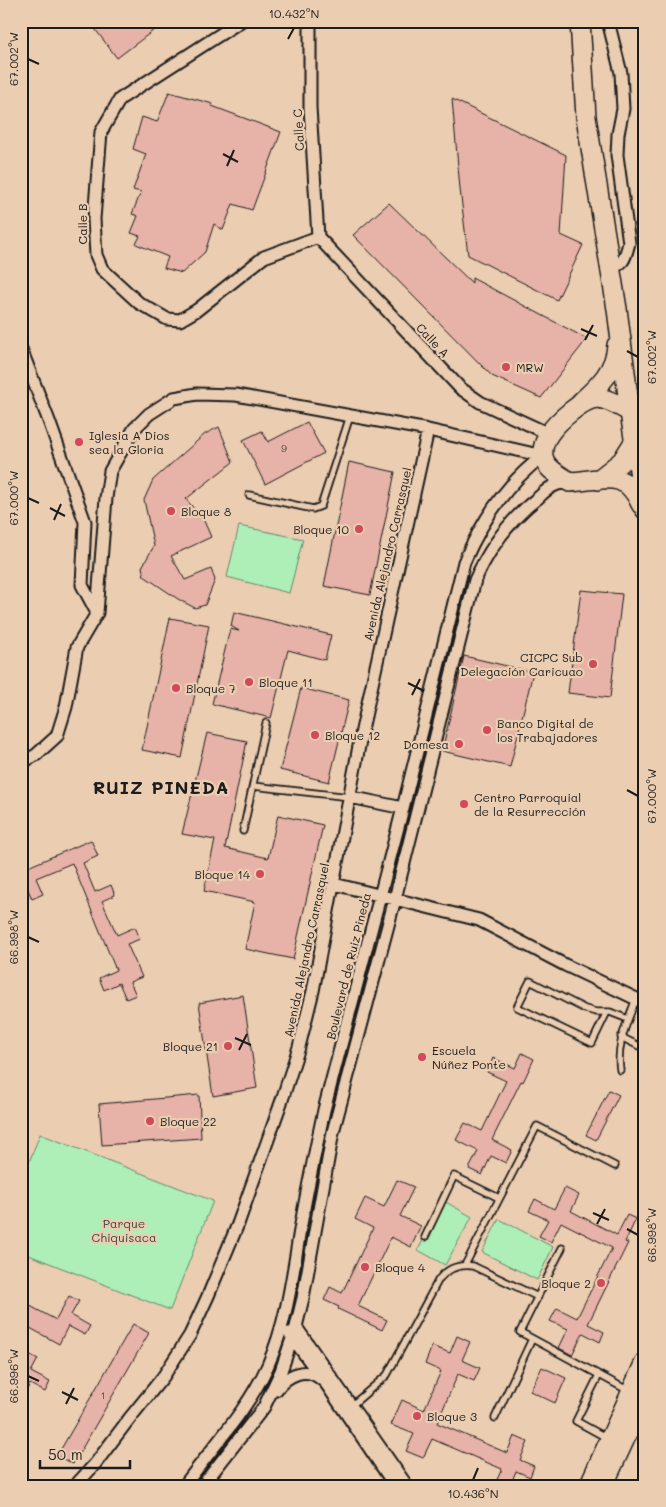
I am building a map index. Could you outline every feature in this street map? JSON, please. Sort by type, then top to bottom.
[{"type":"main road","points":[[580,21],[586,117],[617,309],[645,511]]},
{"type":"main road","points":[[617,309],[616,356],[610,372],[548,434],[544,442],[543,456],[547,465],[570,482],[614,479],[626,482],[636,492],[645,511]]},
{"type":"main road","points":[[578,406],[592,399],[599,398],[630,412]]},
{"type":"main road","points":[[598,480],[622,461],[634,442]]},
{"type":"main road","points":[[604,1486],[638,1394],[645,1362]]},
{"type":"main road","points":[[588,1486],[609,1439],[638,1394]]},
{"type":"street","name":"Calle B","points":[[241,21],[120,99],[101,132],[94,219],[96,255],[102,269],[139,303],[167,319],[180,320],[197,310],[264,257],[318,237]]},
{"type":"street","name":"Calle C","points":[[310,21],[310,107],[318,237]]},
{"type":"street","points":[[608,21],[621,73],[624,109],[618,134],[617,155],[628,242],[626,256],[620,265],[610,268]]},
{"type":"street","name":"Calle A","points":[[318,237],[460,388],[480,402],[548,434]]},
{"type":"street","points":[[21,349],[85,522],[82,585],[97,613]]},
{"type":"street","points":[[21,763],[36,755],[57,736],[66,707],[77,647],[97,613],[110,471],[134,429],[149,414],[174,398],[197,394],[236,395],[428,430],[543,456]]},
{"type":"street","name":"Avenida Alejandro Carrasquel","points":[[75,1486],[95,1464],[128,1419],[163,1377],[190,1335],[241,1215],[299,1047],[313,991],[382,637],[428,430]]},
{"type":"street","name":"Boulevard de Ruiz Pineda","points":[[184,1486],[232,1425],[255,1390],[268,1367],[283,1327],[320,1130],[464,562],[474,539],[492,508],[518,479],[543,456]]},
{"type":"street","points":[[264,1407],[281,1371],[303,1298],[333,1132],[395,899],[475,580],[483,562],[494,545],[518,514],[547,490],[558,484],[570,482]]},
{"type":"street","points":[[350,797],[403,808]]},
{"type":"street","points":[[334,884],[479,920],[565,965],[641,1001]]},
{"type":"street","points":[[283,1327],[294,1332],[407,1486]]},
{"type":"street","points":[[294,1332],[327,1385]]},
{"type":"street","points":[[202,1486],[283,1381],[292,1375],[310,1373],[318,1376],[348,1408],[395,1486]]},
{"type":"lane","points":[[249,495],[313,509],[321,506],[350,416]]},
{"type":"lane","points":[[243,831],[266,723]]},
{"type":"lane","points":[[253,786],[350,797]]},
{"type":"lane","points":[[607,1012],[592,1044],[517,1007],[530,981],[586,1009],[607,1012],[628,1019]]},
{"type":"lane","points":[[620,1070],[621,1036],[628,1019],[641,1001]]},
{"type":"lane","points":[[621,1036],[645,1049]]},
{"type":"lane","points":[[465,1265],[537,1126],[615,1166]]},
{"type":"lane","points":[[425,1237],[454,1176],[499,1198]]},
{"type":"lane","points":[[562,1248],[520,1332],[638,1394]]},
{"type":"lane","points":[[348,1408],[387,1375],[438,1279],[444,1272],[465,1265],[473,1266],[538,1297]]},
{"type":"lane","points":[[495,1418],[532,1339]]},
{"type":"lane","points":[[599,1375],[576,1421],[609,1439]]},
{"type":"green space","points":[[239,526],[303,539],[289,593],[227,577]]},
{"type":"green space","name":"Parque Chiquisaca","points":[[40,1134],[213,1201],[170,1310],[21,1252],[21,1183]]},
{"type":"green space","points":[[444,1201],[472,1217],[445,1265],[418,1250]]},
{"type":"green space","points":[[499,1219],[553,1247],[537,1280],[482,1252]]},
{"type":"building","points":[[89,21],[166,21],[117,58]]},
{"type":"building","points":[[169,92],[213,104],[212,106],[281,132],[252,210],[233,204],[223,230],[214,224],[205,252],[182,273],[164,268],[168,257],[136,244],[140,236],[131,233],[138,216],[132,214],[141,192],[133,190],[146,154],[133,149],[142,117],[157,122]]},
{"type":"building","points":[[452,99],[566,155],[561,235],[583,245],[557,300],[468,255]]},
{"type":"building","points":[[389,203],[472,283],[472,278],[587,339],[541,398],[492,376],[353,235]]},
{"type":"building","points":[[307,422],[324,453],[265,484],[243,440],[262,431],[268,442]]},
{"type":"building","name":"Bloque 8","points":[[219,427],[233,462],[186,499],[204,521],[211,537],[171,556],[185,580],[211,569],[215,580],[205,605],[195,608],[144,576],[142,567],[154,546],[144,500],[153,480],[205,434]]},
{"type":"building","name":"Bloque 10","points":[[349,462],[395,472],[370,595],[324,586]]},
{"type":"building","name":"CICPC Sub Delegación Caricuao","points":[[581,590],[622,594],[610,698],[568,693]]},
{"type":"building","name":"Bloque 11","points":[[234,612],[331,635],[325,660],[288,650],[271,718],[212,704],[230,629],[239,631],[231,626]]},
{"type":"building","name":"Bloque 7","points":[[170,618],[209,625],[182,758],[142,750]]},
{"type":"building","points":[[464,656],[533,672],[510,767],[442,751]]},
{"type":"building","name":"Bloque 12","points":[[301,688],[349,700],[329,782],[280,770]]},
{"type":"building","name":"Bloque 14","points":[[207,733],[247,741],[225,848],[268,858],[278,815],[323,825],[293,959],[245,949],[255,902],[204,891],[215,840],[182,834]]},
{"type":"building","points":[[91,840],[98,856],[83,863],[95,892],[111,885],[115,895],[102,901],[117,935],[135,927],[140,939],[127,944],[142,977],[130,982],[136,995],[126,999],[119,983],[104,990],[99,978],[116,970],[72,863],[36,878],[43,894],[32,899],[27,887],[21,890],[21,870]]},
{"type":"building","name":"Bloque 21","points":[[243,995],[257,1088],[213,1096],[199,1003]]},
{"type":"building","points":[[522,1053],[534,1059],[492,1140],[512,1150],[506,1163],[491,1156],[482,1175],[469,1169],[478,1151],[456,1140],[465,1123],[482,1131],[506,1081],[487,1072],[493,1058],[515,1068]]},
{"type":"building","points":[[609,1090],[619,1095],[596,1140],[586,1135]]},
{"type":"building","name":"Bloque 22","points":[[199,1095],[201,1138],[102,1145],[99,1104]]},
{"type":"building","name":"Bloque 4","points":[[397,1180],[414,1187],[400,1216],[421,1226],[411,1247],[391,1237],[358,1306],[387,1320],[382,1330],[338,1309],[339,1307],[324,1300],[330,1287],[342,1293],[373,1228],[355,1219],[365,1198],[384,1207]]},
{"type":"building","name":"Bloque 2","points":[[565,1188],[579,1195],[571,1211],[617,1235],[627,1215],[636,1219],[625,1242],[628,1243],[588,1324],[604,1332],[600,1342],[583,1333],[572,1355],[559,1348],[568,1329],[550,1321],[557,1308],[577,1318],[612,1248],[561,1222],[551,1242],[539,1236],[548,1220],[529,1211],[535,1199],[554,1209]]},
{"type":"building","points":[[69,1296],[79,1301],[71,1315],[90,1326],[85,1335],[68,1326],[59,1344],[21,1323],[21,1301],[56,1320]]},
{"type":"building","points":[[133,1324],[149,1333],[73,1464],[57,1456]]},
{"type":"building","name":"Bloque 3","points":[[457,1336],[470,1342],[462,1360],[480,1368],[474,1381],[458,1374],[437,1423],[507,1453],[514,1436],[528,1442],[520,1460],[534,1466],[530,1477],[516,1471],[510,1486],[494,1486],[502,1469],[432,1439],[423,1458],[406,1451],[414,1434],[391,1425],[402,1400],[424,1410],[441,1371],[425,1364],[432,1346],[450,1353]]},
{"type":"building","points":[[27,1353],[38,1359],[31,1372],[50,1382],[45,1392],[30,1384],[21,1400],[21,1365]]},
{"type":"building","points":[[542,1367],[566,1378],[555,1403],[530,1391]]},
{"type":"place","name":"MRW","points":[[506,367]]},
{"type":"place","name":"Iglesia A Dios sea la Gloria","points":[[79,442]]},
{"type":"place","name":"Bloque 8","points":[[171,511]]},
{"type":"place","name":"Bloque 10","points":[[359,529]]},
{"type":"place","name":"CICPC Sub Delegación Caricuao","points":[[593,664]]},
{"type":"place","name":"Bloque 11","points":[[249,682]]},
{"type":"place","name":"Bloque 7","points":[[176,688]]},
{"type":"place","name":"Banco Digital de los Trabajadores","points":[[487,730]]},
{"type":"place","name":"Bloque 12","points":[[315,735]]},
{"type":"place","name":"Domesa","points":[[459,744]]},
{"type":"place","name":"Centro Parroquial de la Resurrección","points":[[464,804]]},
{"type":"place","name":"Bloque 14","points":[[260,874]]},
{"type":"place","name":"Bloque 21","points":[[228,1046]]},
{"type":"place","name":"Escuela Núñez Ponte","points":[[422,1057]]},
{"type":"place","name":"Bloque 22","points":[[150,1121]]},
{"type":"place","name":"Bloque 4","points":[[365,1267]]},
{"type":"place","name":"Bloque 2","points":[[601,1283]]},
{"type":"place","name":"Bloque 3","points":[[417,1416]]},
{"type":"district","name":"RUIZ PINEDA","points":[[161,787]]}]
